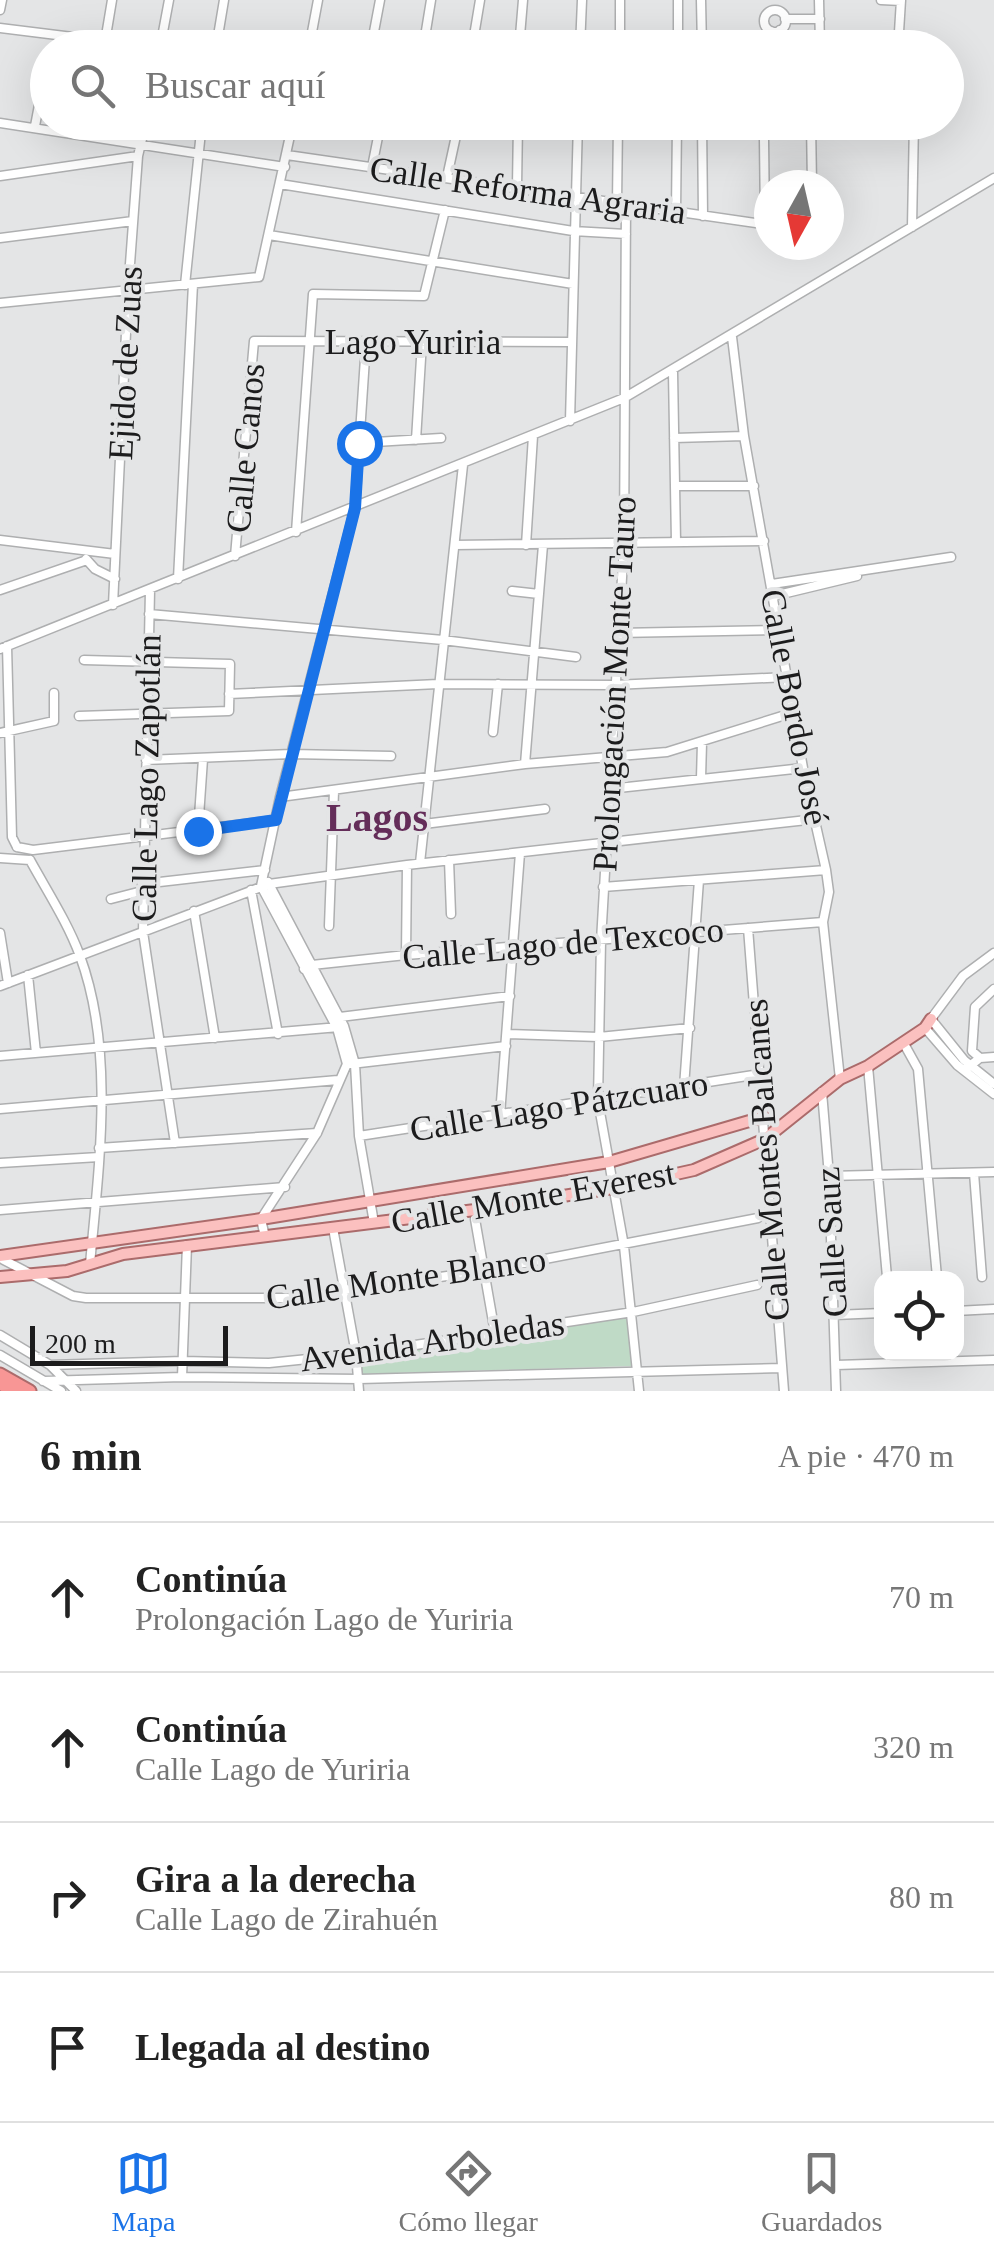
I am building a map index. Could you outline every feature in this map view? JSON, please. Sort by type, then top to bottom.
[{"type":"highway","points":[[0,1374],[30,1391]]},
{"type":"highway","points":[[0,1384],[13,1391]]},
{"type":"main road","name":"Calle Monte Everest","points":[[0,1277],[68,1271],[123,1254],[613,1188],[694,1170],[764,1139],[840,1079],[868,1066],[928,1023]]},
{"type":"main road","name":"Calle Monte Everest","points":[[0,1257],[609,1162],[763,1117]]},
{"type":"street","points":[[0,10],[2,0]]},
{"type":"street","points":[[107,30],[112,0]]},
{"type":"street","points":[[163,30],[169,0]]},
{"type":"street","points":[[219,30],[224,0]]},
{"type":"street","points":[[312,30],[318,0]]},
{"type":"street","points":[[374,30],[380,0]]},
{"type":"street","points":[[426,30],[432,0]]},
{"type":"street","points":[[475,30],[480,0]]},
{"type":"street","points":[[520,30],[523,0]]},
{"type":"street","points":[[581,30],[582,0]]},
{"type":"street","points":[[620,0],[620,30]]},
{"type":"street","points":[[678,0],[678,30]]},
{"type":"street","points":[[701,0],[702,30]]},
{"type":"street","points":[[768,0],[772,12],[785,19],[820,19]]},
{"type":"street","points":[[774,30],[765,25],[777,0]]},
{"type":"street","points":[[819,0],[820,30]]},
{"type":"street","points":[[882,0],[901,0],[899,30]]},
{"type":"street","points":[[777,30],[785,19]]},
{"type":"street","points":[[0,28],[30,33]]},
{"type":"street","points":[[0,122],[30,125]]},
{"type":"street","points":[[125,140],[284,167]]},
{"type":"street","name":"Ejido de Zuas","points":[[113,605],[128,291],[138,156],[143,140]]},
{"type":"street","points":[[178,578],[199,140]]},
{"type":"street","points":[[0,303],[259,277],[290,140]]},
{"type":"street","points":[[372,167],[377,140]]},
{"type":"street","points":[[447,178],[455,140]]},
{"type":"street","points":[[517,188],[518,140]]},
{"type":"street","points":[[570,421],[577,140]]},
{"type":"street","name":"Prolongación Monte Tauro","points":[[619,140],[626,234],[624,543],[600,941],[598,1100],[624,1246],[639,1391]]},
{"type":"street","points":[[676,212],[677,140]]},
{"type":"street","points":[[702,140],[704,216]]},
{"type":"street","points":[[764,140],[765,170]]},
{"type":"street","points":[[811,140],[812,170]]},
{"type":"street","points":[[912,226],[914,140]]},
{"type":"street","name":"Calle Reforma Agraria","points":[[287,154],[754,223]]},
{"type":"street","points":[[0,176],[138,156]]},
{"type":"street","points":[[90,1264],[100,1100],[92,998],[80,954],[32,855],[17,847],[12,837],[5,793],[3,648],[624,398],[994,178]]},
{"type":"street","name":"Calle Reforma Agraria","points":[[280,184],[574,231],[626,234]]},
{"type":"street","points":[[296,532],[313,294],[424,296],[445,210]]},
{"type":"street","points":[[0,238],[134,221]]},
{"type":"street","points":[[269,235],[573,284]]},
{"type":"street","name":"Calle Bordo José","points":[[732,336],[744,436],[803,768],[826,870],[824,922],[840,1079]]},
{"type":"street","name":"Lago Yuriria","points":[[254,341],[572,342]]},
{"type":"street","name":"Calle Canos","points":[[236,556],[254,341]]},
{"type":"street","points":[[366,342],[355,508],[264,872],[265,885],[340,1024],[351,1064],[374,1223]]},
{"type":"street","points":[[416,440],[422,342]]},
{"type":"street","points":[[673,372],[676,542]]},
{"type":"street","points":[[526,544],[533,436]]},
{"type":"street","points":[[674,438],[744,436]]},
{"type":"street","points":[[359,443],[441,438]]},
{"type":"street","points":[[420,863],[462,465]]},
{"type":"street","points":[[675,486],[754,486]]},
{"type":"street","points":[[0,540],[115,554]]},
{"type":"street","points":[[455,544],[764,541]]},
{"type":"street","points":[[525,764],[543,544]]},
{"type":"street","points":[[80,550],[95,568],[115,578]]},
{"type":"street","points":[[772,584],[951,558]]},
{"type":"street","points":[[0,590],[87,560]]},
{"type":"street","points":[[774,596],[875,570]]},
{"type":"street","name":"Calle Lago Zapotlán","points":[[150,590],[142,932],[175,1143]]},
{"type":"street","points":[[512,592],[539,594]]},
{"type":"street","points":[[149,614],[444,640],[576,657]]},
{"type":"street","points":[[616,633],[780,630]]},
{"type":"street","points":[[78,716],[229,711],[230,664],[84,660]]},
{"type":"street","points":[[230,694],[438,684],[614,685],[788,677]]},
{"type":"street","points":[[492,732],[498,684]]},
{"type":"street","points":[[4,732],[54,721],[54,693]]},
{"type":"street","points":[[280,797],[525,764],[667,752],[795,712]]},
{"type":"street","points":[[701,778],[702,743]]},
{"type":"street","points":[[146,760],[291,754],[391,756]]},
{"type":"street","points":[[198,831],[202,759]]},
{"type":"street","points":[[609,788],[803,768]]},
{"type":"street","points":[[328,926],[334,791]]},
{"type":"street","points":[[424,824],[545,808]]},
{"type":"street","points":[[0,858],[276,820]]},
{"type":"street","points":[[0,933],[4,984],[265,885],[420,863],[816,820]]},
{"type":"street","points":[[10,856],[17,847]]},
{"type":"street","points":[[500,1116],[520,853]]},
{"type":"street","points":[[449,860],[451,914]]},
{"type":"street","points":[[406,954],[407,865]]},
{"type":"street","points":[[603,887],[826,870]]},
{"type":"street","points":[[111,899],[142,888],[264,872]]},
{"type":"street","points":[[684,1087],[698,880]]},
{"type":"street","points":[[251,890],[278,1034]]},
{"type":"street","points":[[194,911],[215,1038]]},
{"type":"street","name":"Calle Lago de Texcoco","points":[[308,967],[406,954],[824,922]]},
{"type":"street","name":"Calle Montes Balcanes","points":[[748,928],[784,1391]]},
{"type":"street","name":"Calle Monte Everest","points":[[928,1023],[947,993],[994,953]]},
{"type":"street","points":[[984,962],[994,961]]},
{"type":"street","points":[[28,975],[36,1054]]},
{"type":"street","points":[[976,1054],[974,1007],[994,989]]},
{"type":"street","points":[[0,1056],[278,1034],[510,996]]},
{"type":"street","points":[[928,1023],[994,1094]]},
{"type":"street","points":[[508,1034],[599,1037],[690,1028]]},
{"type":"street","points":[[903,1042],[918,1069],[936,1271]]},
{"type":"street","points":[[264,1237],[262,1219],[318,1133],[338,1080],[351,1064],[506,1046]]},
{"type":"street","points":[[963,1065],[976,1054]]},
{"type":"street","points":[[976,1054],[994,1058]]},
{"type":"street","points":[[963,1065],[994,1084]]},
{"type":"street","points":[[868,1066],[886,1271]]},
{"type":"street","name":"Calle Lago Pátzcuaro","points":[[359,1136],[760,1074]]},
{"type":"street","points":[[0,1109],[338,1080]]},
{"type":"street","name":"Calle Sauz","points":[[822,1092],[829,1176],[836,1391]]},
{"type":"street","points":[[0,1164],[175,1143],[318,1133]]},
{"type":"street","points":[[829,1176],[994,1172]]},
{"type":"street","points":[[974,1173],[982,1277]]},
{"type":"street","points":[[0,1210],[285,1187]]},
{"type":"street","name":"Calle Monte Blanco","points":[[0,1257],[74,1296],[86,1298],[288,1298],[484,1271],[758,1218]]},
{"type":"street","points":[[475,1219],[495,1333]]},
{"type":"street","points":[[333,1228],[356,1354],[358,1391]]},
{"type":"street","points":[[182,1377],[188,1246]]},
{"type":"street","name":"Avenida Arboledas","points":[[50,1365],[269,1363],[356,1354],[633,1312],[757,1285]]},
{"type":"street","points":[[964,1310],[994,1310]]},
{"type":"street","points":[[835,1316],[874,1314]]},
{"type":"street","points":[[0,1335],[50,1365],[76,1391]]},
{"type":"street","points":[[0,1356],[61,1391]]},
{"type":"street","points":[[836,1364],[994,1360]]},
{"type":"street","name":"Avenida Arboledas","points":[[43,1380],[359,1379],[782,1368]]},
{"type":"street","points":[[502,1391],[503,1376]]},
{"type":"green space","points":[[627,1316],[632,1366],[361,1374],[358,1358]]},
{"type":"district","name":"Lagos","points":[[377,817]]},
{"type":"route","points":[[198,831],[276,820],[355,508],[359,443]]}]
